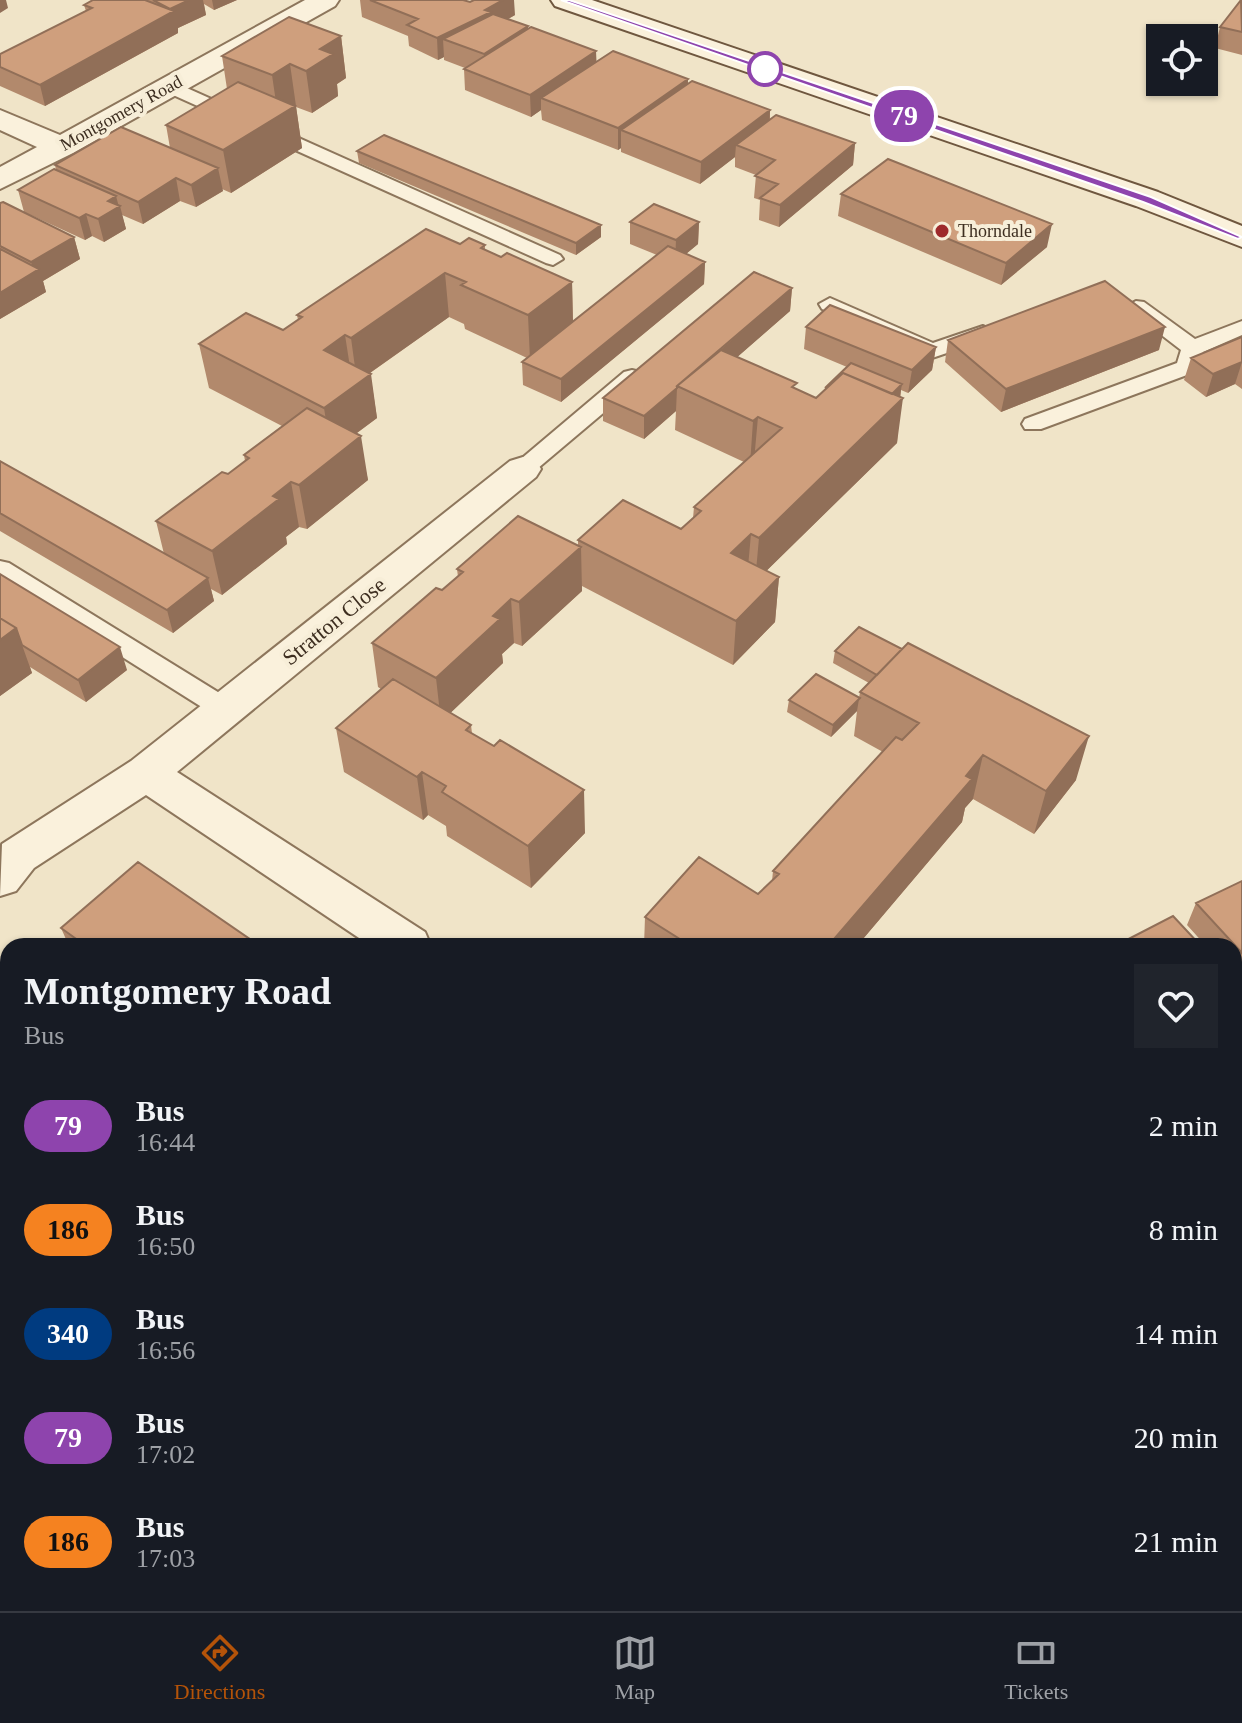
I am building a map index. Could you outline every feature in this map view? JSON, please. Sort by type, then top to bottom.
[{"type":"street","name":"Montgomery Road","points":[[0,180],[325,0]]},
{"type":"street","points":[[565,0],[1147,199],[1242,237]]},
{"type":"street","points":[[0,119],[62,147]]},
{"type":"street","name":"Stratton Close","points":[[0,878],[18,856],[146,773],[523,469]]},
{"type":"street","points":[[146,773],[396,938]]},
{"type":"lane","points":[[169,86],[553,259]]},
{"type":"lane","points":[[1122,297],[1193,348]]},
{"type":"lane","points":[[830,304],[932,351],[1006,325]]},
{"type":"lane","points":[[1033,424],[1187,367],[1193,348],[1242,327]]},
{"type":"lane","points":[[523,469],[645,366]]},
{"type":"lane","points":[[0,569],[225,709]]},
{"type":"building","points":[[93,0],[145,0],[174,11],[40,85],[0,67],[0,54],[92,8],[84,5]]},
{"type":"building","points":[[153,0],[189,0],[170,9]]},
{"type":"building","points":[[370,0],[503,0],[485,10],[491,12],[437,38],[407,25],[418,19]]},
{"type":"building","points":[[1241,0],[1242,32],[1220,27]]},
{"type":"building","points":[[493,14],[528,26],[484,54],[443,39]]},
{"type":"building","points":[[289,17],[341,36],[320,49],[333,54],[306,71],[290,64],[272,75],[222,56]]},
{"type":"building","points":[[531,27],[596,51],[530,95],[464,69]]},
{"type":"building","points":[[613,51],[688,79],[618,128],[541,98]]},
{"type":"building","points":[[692,81],[770,110],[701,162],[621,130]]},
{"type":"building","points":[[238,82],[295,106],[223,150],[166,125]]},
{"type":"building","points":[[776,115],[855,143],[780,205],[760,198],[778,184],[755,176],[775,160],[736,145]]},
{"type":"building","points":[[121,127],[218,168],[191,185],[176,178],[138,202],[55,165]]},
{"type":"building","points":[[384,135],[601,225],[576,243],[357,151]]},
{"type":"building","points":[[888,159],[1052,224],[1006,263],[841,194]]},
{"type":"building","points":[[54,169],[116,196],[108,201],[120,206],[98,219],[86,214],[79,218],[18,190]]},
{"type":"building","points":[[0,203],[74,237],[31,262],[0,246]]},
{"type":"building","points":[[654,204],[699,222],[676,240],[630,222]]},
{"type":"building","points":[[426,229],[460,244],[469,238],[485,245],[481,248],[501,257],[507,253],[572,282],[528,315],[461,285],[466,282],[445,273],[351,338],[345,335],[324,350],[371,374],[324,408],[199,344],[246,313],[283,330],[302,317],[297,315]]},
{"type":"building","points":[[668,246],[705,262],[561,379],[522,362]]},
{"type":"building","points":[[0,249],[39,269],[0,293]]},
{"type":"building","points":[[754,272],[792,288],[644,416],[603,398]]},
{"type":"building","points":[[1105,281],[1165,327],[1006,389],[948,340]]},
{"type":"building","points":[[830,305],[936,347],[912,370],[806,327]]},
{"type":"building","points":[[1242,337],[1242,362],[1213,374],[1191,358]]},
{"type":"building","points":[[721,350],[797,383],[792,387],[816,398],[843,373],[903,398],[759,538],[751,534],[731,553],[779,577],[736,621],[578,540],[623,500],[681,529],[701,511],[694,507],[782,428],[758,417],[753,421],[677,386]]},
{"type":"building","points":[[851,363],[902,384],[892,394],[843,373],[825,388]]},
{"type":"building","points":[[307,408],[361,436],[299,485],[291,482],[273,496],[279,499],[212,551],[156,521],[222,472],[228,474],[249,458],[244,455]]},
{"type":"building","points":[[0,461],[208,578],[167,610],[0,513]]},
{"type":"building","points":[[518,516],[581,547],[519,602],[511,599],[493,616],[500,619],[436,678],[372,643],[436,588],[442,590],[463,572],[457,569]]},
{"type":"building","points":[[0,574],[120,647],[78,680],[22,645],[16,628],[0,618]]},
{"type":"building","points":[[0,618],[16,628],[0,640]]},
{"type":"building","points":[[859,627],[902,649],[877,675],[835,651]]},
{"type":"building","points":[[908,643],[1089,736],[1046,791],[983,755],[966,776],[972,779],[835,938],[678,938],[645,917],[699,857],[758,894],[779,874],[773,871],[896,737],[902,740],[919,723],[860,692]]},
{"type":"building","points":[[816,674],[860,698],[833,725],[789,700]]},
{"type":"building","points":[[393,679],[471,725],[466,730],[494,746],[500,740],[584,790],[528,846],[442,792],[446,786],[422,772],[417,777],[336,728]]},
{"type":"building","points":[[138,862],[248,938],[75,938],[61,928]]},
{"type":"building","points":[[1242,881],[1242,938],[1228,938],[1196,903]]},
{"type":"building","points":[[1173,916],[1194,938],[1130,938]]},
{"type":"bus line","name":"79","points":[[565,0],[1147,199],[1242,237]]},
{"type":"place","name":"Thorndale","points":[[942,231]]}]
